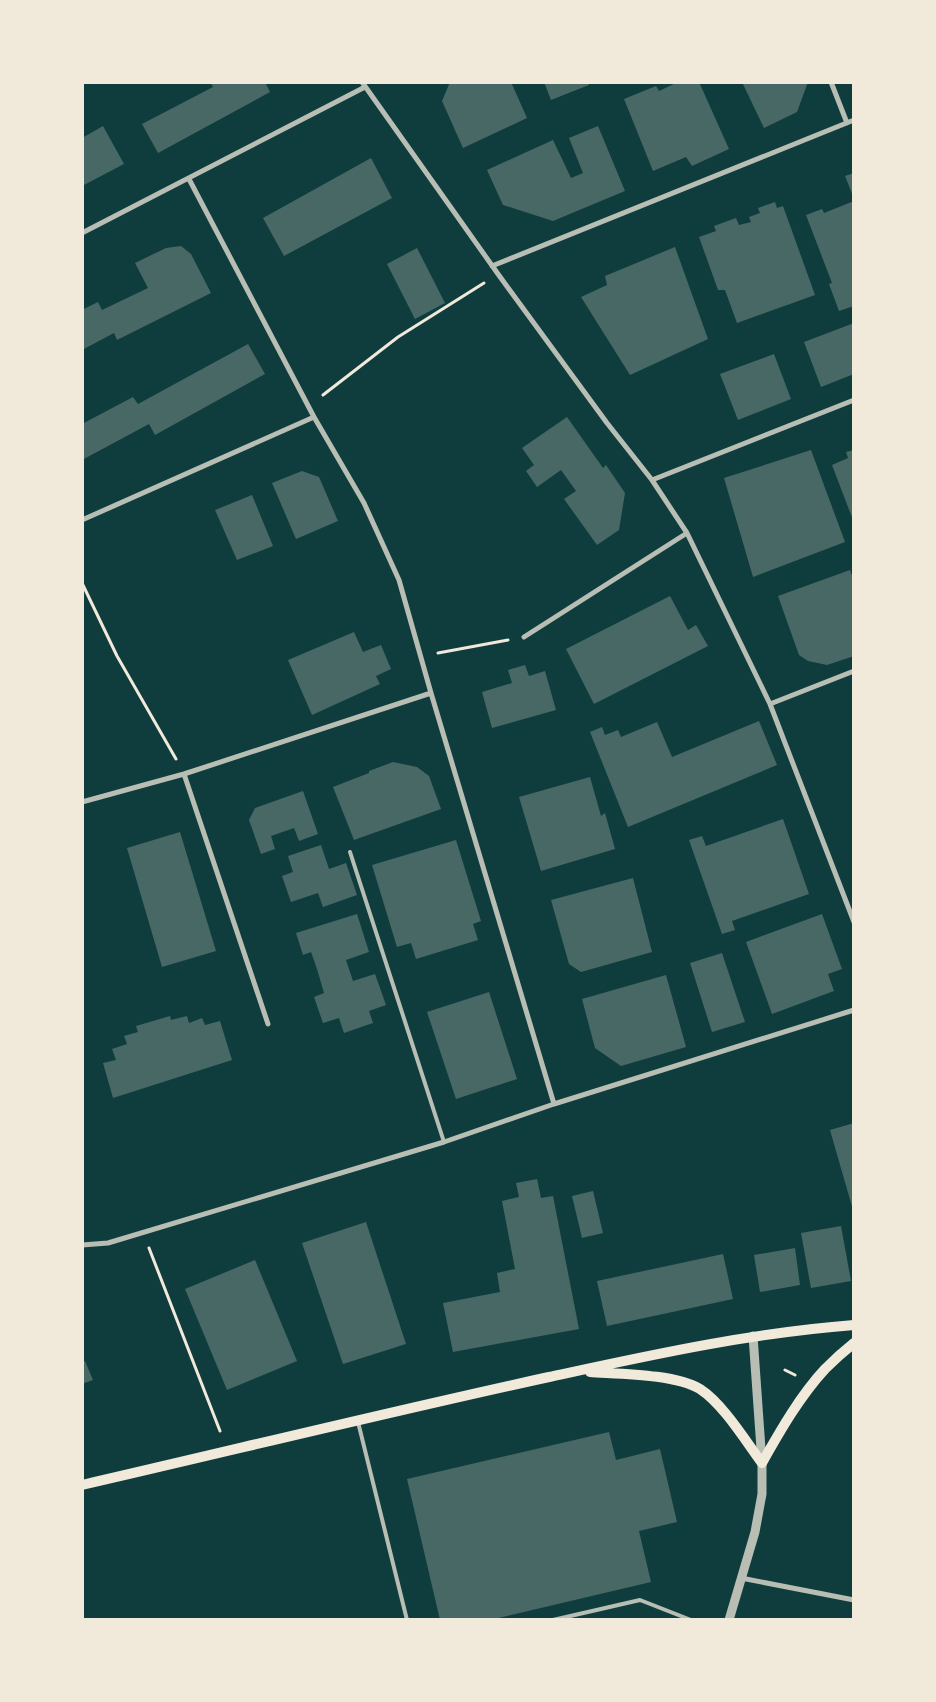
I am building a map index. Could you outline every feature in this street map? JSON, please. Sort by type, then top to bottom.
[{"type":"main road","points":[[82,1485],[357,1420],[638,1357],[753,1336],[854,1325]]},
{"type":"main road","points":[[579,1371],[660,1378],[678,1381],[699,1389],[717,1403],[762,1463],[781,1429],[813,1383],[826,1368],[854,1343]]},
{"type":"street","points":[[831,82],[847,123]]},
{"type":"street","points":[[82,233],[189,179],[364,85],[492,266],[607,423],[652,480],[687,533],[770,704],[854,922]]},
{"type":"street","points":[[492,266],[854,120]]},
{"type":"street","points":[[189,179],[308,406],[364,504],[400,580],[431,693],[554,1104]]},
{"type":"street","points":[[652,480],[854,400]]},
{"type":"street","points":[[82,520],[314,417]]},
{"type":"street","points":[[524,637],[687,533]]},
{"type":"street","points":[[770,704],[854,671]]},
{"type":"street","points":[[82,802],[184,774],[431,693]]},
{"type":"street","points":[[184,774],[268,1024]]},
{"type":"street","points":[[82,1245],[108,1243],[444,1142],[554,1104],[854,1010]]},
{"type":"street","points":[[729,1620],[755,1532],[762,1494],[762,1463],[753,1336]]},
{"type":"street","points":[[742,1578],[854,1600]]},
{"type":"lane","points":[[350,852],[444,1142]]},
{"type":"lane","points":[[357,1420],[407,1620]]},
{"type":"lane","points":[[553,1620],[640,1600],[691,1620]]},
{"type":"path","points":[[308,406],[398,337],[498,274]]},
{"type":"path","points":[[82,583],[117,656],[184,774]]},
{"type":"path","points":[[421,656],[524,637]]},
{"type":"path","points":[[143,1233],[228,1450]]},
{"type":"building","points":[[210,82],[265,82],[270,92],[158,153],[142,124],[213,87]]},
{"type":"building","points":[[450,82],[511,82],[527,118],[463,148],[442,101]]},
{"type":"building","points":[[544,82],[588,82],[589,85],[551,100]]},
{"type":"building","points":[[678,82],[699,82],[729,149],[692,166],[686,157],[653,171],[624,99],[656,86],[659,91]]},
{"type":"building","points":[[742,82],[808,82],[797,112],[764,128]]},
{"type":"building","points":[[103,126],[124,164],[82,186],[82,138]]},
{"type":"building","points":[[598,126],[625,191],[553,221],[503,205],[487,170],[553,140],[571,178],[583,173],[569,138]]},
{"type":"building","points":[[371,158],[392,198],[284,256],[263,218]]},
{"type":"building","points":[[854,173],[854,196],[853,196],[845,176]]},
{"type":"building","points":[[854,201],[854,306],[839,311],[829,284],[832,283],[806,215],[822,209],[824,213]]},
{"type":"building","points":[[775,202],[777,208],[783,206],[815,295],[737,323],[725,290],[718,290],[699,237],[716,231],[714,226],[736,218],[739,225],[751,222],[749,217],[760,213],[758,208]]},
{"type":"building","points":[[181,246],[191,254],[211,293],[117,340],[114,333],[82,350],[82,310],[98,302],[102,310],[148,288],[135,263],[166,248]]},
{"type":"building","points":[[675,247],[708,339],[630,375],[581,297],[607,285],[605,276]]},
{"type":"building","points":[[417,248],[445,303],[415,319],[387,264]]},
{"type":"building","points":[[854,323],[854,374],[821,387],[804,342]]},
{"type":"building","points":[[248,344],[265,374],[155,435],[149,424],[82,460],[82,424],[133,397],[138,404]]},
{"type":"building","points":[[774,354],[791,399],[738,420],[720,374]]},
{"type":"building","points":[[567,417],[603,468],[606,465],[625,493],[619,530],[597,545],[564,499],[576,491],[561,470],[537,487],[526,471],[534,465],[522,448]]},
{"type":"building","points":[[811,450],[845,542],[753,577],[724,478]]},
{"type":"building","points":[[854,450],[853,520],[832,465],[848,458],[846,452]]},
{"type":"building","points":[[302,471],[319,477],[338,521],[296,539],[272,483]]},
{"type":"building","points":[[252,495],[273,546],[237,560],[215,510]]},
{"type":"building","points":[[850,570],[854,581],[854,656],[827,665],[808,661],[799,655],[778,596]]},
{"type":"building","points":[[670,596],[688,630],[696,625],[708,646],[594,704],[566,649]]},
{"type":"building","points":[[354,632],[363,652],[381,645],[391,669],[376,676],[380,684],[312,715],[288,660]]},
{"type":"building","points":[[525,665],[529,676],[545,671],[556,710],[492,728],[482,692],[512,683],[508,670]]},
{"type":"building","points":[[759,721],[777,765],[628,827],[590,732],[602,727],[605,735],[618,730],[621,737],[657,722],[672,757]]},
{"type":"building","points":[[393,762],[417,767],[429,776],[441,809],[354,840],[333,787]]},
{"type":"building","points":[[590,777],[601,816],[605,813],[615,849],[541,871],[519,797]]},
{"type":"building","points":[[303,791],[318,834],[299,841],[294,828],[271,836],[275,849],[261,854],[249,820],[255,808]]},
{"type":"building","points":[[783,819],[809,894],[732,921],[735,930],[722,934],[689,840],[702,836],[706,846]]},
{"type":"building","points":[[180,832],[216,951],[162,967],[127,848]]},
{"type":"building","points":[[456,840],[481,921],[473,924],[478,940],[416,959],[411,943],[397,947],[372,865]]},
{"type":"building","points":[[321,845],[329,869],[346,863],[357,895],[323,907],[318,893],[291,902],[282,876],[293,872],[288,856]]},
{"type":"building","points":[[633,878],[652,952],[581,972],[569,964],[551,900]]},
{"type":"building","points":[[357,914],[369,952],[346,960],[353,981],[375,974],[386,1005],[369,1011],[373,1023],[344,1033],[339,1018],[323,1023],[314,997],[324,993],[317,969],[311,952],[303,955],[296,933]]},
{"type":"building","points":[[822,914],[842,969],[828,974],[834,991],[772,1014],[746,942]]},
{"type":"building","points":[[722,953],[745,1022],[712,1032],[690,963]]},
{"type":"building","points":[[666,975],[686,1047],[621,1066],[595,1048],[582,999]]},
{"type":"building","points":[[489,992],[517,1079],[456,1099],[427,1012]]},
{"type":"building","points":[[170,1016],[171,1020],[187,1016],[189,1023],[202,1018],[205,1025],[220,1021],[232,1060],[113,1098],[103,1063],[116,1060],[112,1049],[127,1044],[124,1036],[138,1032],[136,1026]]},
{"type":"building","points":[[854,1123],[854,1210],[853,1210],[830,1130]]},
{"type":"building","points":[[537,1179],[541,1198],[553,1196],[579,1329],[453,1352],[443,1303],[500,1292],[497,1273],[515,1269],[502,1201],[519,1197],[516,1183]]},
{"type":"building","points":[[593,1191],[603,1233],[582,1238],[572,1196]]},
{"type":"building","points":[[366,1222],[406,1344],[343,1364],[302,1243]]},
{"type":"building","points":[[841,1226],[851,1281],[811,1288],[801,1233]]},
{"type":"building","points":[[795,1248],[800,1285],[760,1292],[754,1255]]},
{"type":"building","points":[[723,1254],[733,1299],[607,1326],[597,1281]]},
{"type":"building","points":[[255,1260],[297,1361],[227,1390],[185,1289]]},
{"type":"building","points":[[85,1361],[93,1380],[82,1384],[82,1362]]},
{"type":"building","points":[[609,1432],[616,1460],[660,1449],[677,1522],[639,1531],[651,1582],[490,1620],[440,1620],[407,1479]]}]
